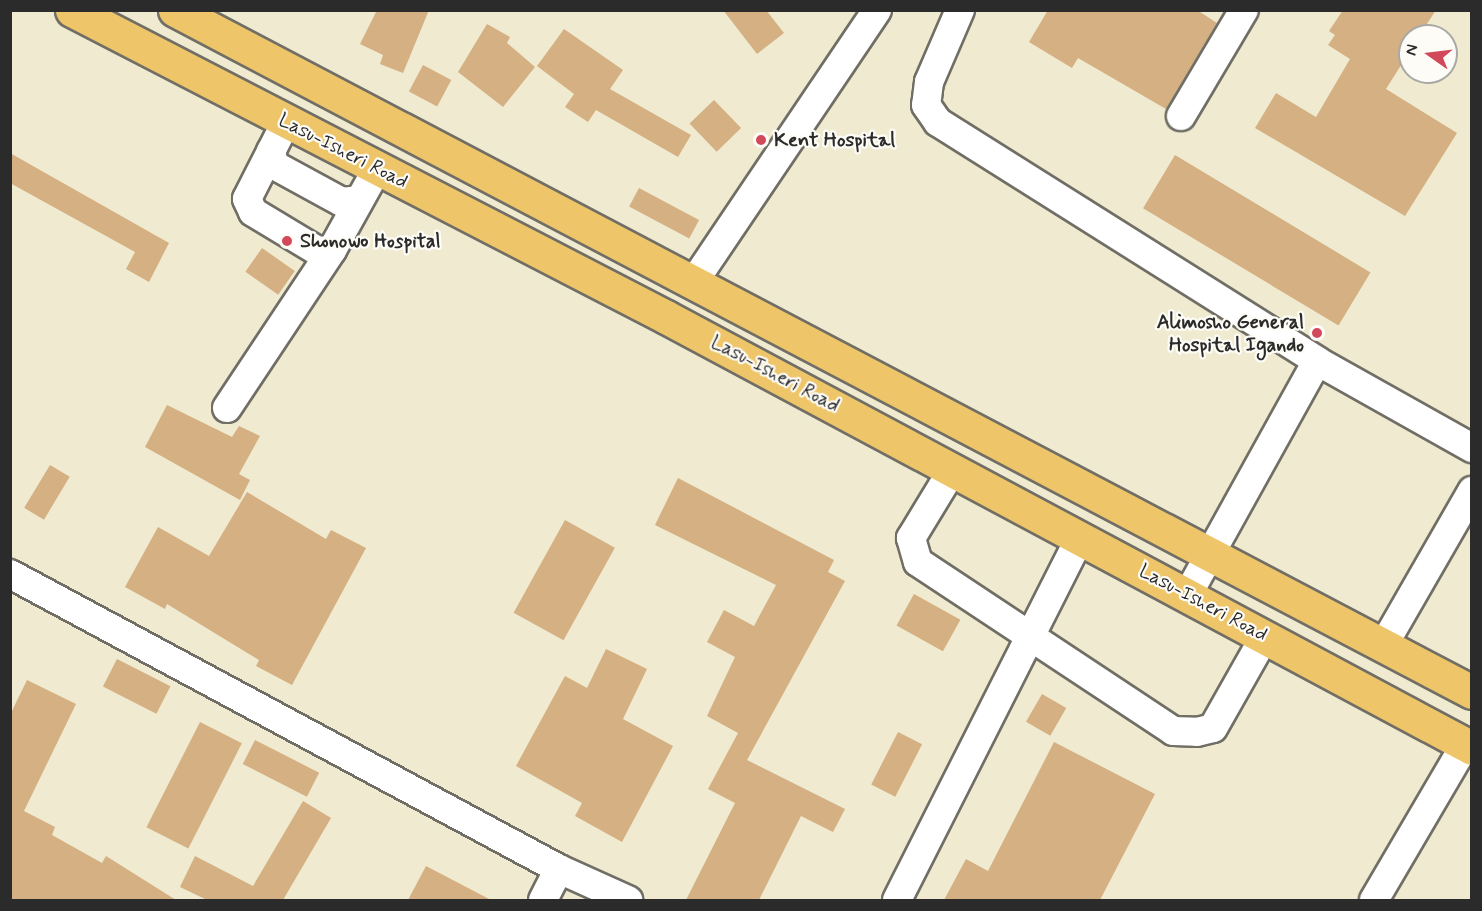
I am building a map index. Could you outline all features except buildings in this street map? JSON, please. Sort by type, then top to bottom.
[{"type":"main road","name":"Lasu-Isheri Road","points":[[72,10],[952,469],[1188,594],[1468,747]]},
{"type":"main road","points":[[190,14],[693,283],[1472,692]]},
{"type":"street","points":[[693,283],[877,10]]},
{"type":"street","points":[[960,10],[929,82],[926,105],[938,122],[1317,361],[1472,448]]},
{"type":"street","points":[[1181,116],[1244,10]]},
{"type":"street","points":[[286,122],[247,199],[253,213],[318,251],[332,250]]},
{"type":"street","points":[[271,151],[274,165],[342,202],[358,200]]},
{"type":"street","points":[[227,408],[332,250],[376,169]]},
{"type":"street","points":[[1188,594],[1317,361]]},
{"type":"street","points":[[952,469],[911,538],[918,561],[1173,731],[1197,732],[1213,728],[1265,636]]},
{"type":"street","points":[[1383,646],[1472,491]]},
{"type":"street","points":[[897,900],[1080,537]]},
{"type":"street","points":[[10,574],[559,869],[628,900]]},
{"type":"street","points":[[1374,900],[1468,747]]},
{"type":"street","points":[[543,900],[559,869]]},
{"type":"place","name":"Kent Hospital","points":[[761,140]]},
{"type":"place","name":"Shonowo Hospital","points":[[287,241]]},
{"type":"place","name":"Alimosho General Hospital Igando","points":[[1317,333]]}]
